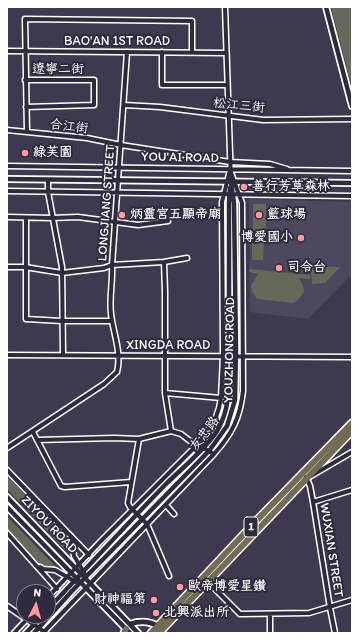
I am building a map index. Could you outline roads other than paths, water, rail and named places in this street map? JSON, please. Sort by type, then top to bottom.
[{"type":"main road","name":"1","points":[[151,633],[160,630],[306,470],[352,423]]},
{"type":"main road","name":"1","points":[[206,579],[352,430]]},
{"type":"street","points":[[225,7],[231,182]]},
{"type":"street","points":[[326,7],[352,106]]},
{"type":"street","points":[[27,132],[25,19],[192,20],[192,52]]},
{"type":"street","name":"BAO'AN 1ST ROAD","points":[[7,51],[226,53]]},
{"type":"street","name":"LONGJIANG STREET","points":[[119,356],[111,312],[113,276],[112,264],[114,221],[120,169],[127,52]]},
{"type":"street","points":[[162,52],[162,85],[227,85]]},
{"type":"street","name":"遼寧二街","points":[[25,80],[94,80],[94,105],[26,107]]},
{"type":"street","name":"松江三街","points":[[124,105],[160,107],[263,120],[352,119]]},
{"type":"street","name":"合江街","points":[[7,130],[86,138],[230,162],[270,164],[293,171]]},
{"type":"street","name":"YOU'AI ROAD","points":[[7,166],[352,172]]},
{"type":"street","name":"YOU'AI ROAD","points":[[7,179],[352,183]]},
{"type":"street","points":[[48,180],[48,192],[62,273],[63,355]]},
{"type":"street","name":"YOUZHONG ROAD","points":[[221,398],[223,356],[222,202],[224,194],[231,182]]},
{"type":"street","name":"YOUZHONG ROAD","points":[[84,575],[138,514],[203,448],[218,430],[224,414],[229,395],[231,182]]},
{"type":"street","name":"YOUZHONG ROAD","points":[[44,633],[214,454],[230,435],[240,410],[243,391],[242,203],[240,194],[231,182]]},
{"type":"street","points":[[7,191],[352,196]]},
{"type":"street","name":"友忠路","points":[[75,580],[84,575],[142,519],[209,451],[224,432],[235,400],[236,356],[234,203],[231,194]]},
{"type":"street","points":[[7,217],[78,217],[138,225],[168,220]]},
{"type":"street","points":[[26,218],[26,319],[112,321]]},
{"type":"street","points":[[7,267],[25,267],[62,273],[104,268],[112,264],[164,262],[187,258]]},
{"type":"street","points":[[164,262],[166,292],[164,355],[165,394],[171,431]]},
{"type":"street","name":"XINGDA ROAD","points":[[7,355],[352,357]]},
{"type":"street","points":[[7,448],[104,384],[117,372],[119,356]]},
{"type":"street","points":[[165,394],[221,398]]},
{"type":"street","name":"友忠路","points":[[197,445],[215,420],[221,398]]},
{"type":"street","points":[[37,440],[114,438],[139,439],[171,431],[181,434],[214,454]]},
{"type":"street","points":[[33,432],[61,486],[65,487],[131,482]]},
{"type":"street","points":[[139,439],[128,503],[132,510],[147,524],[170,576]]},
{"type":"street","points":[[7,533],[57,589],[132,510],[197,445]]},
{"type":"street","points":[[306,478],[325,469],[352,452]]},
{"type":"street","name":"ZIYOU ROAD","points":[[7,470],[89,555]]},
{"type":"street","name":"WUXIAN STREET","points":[[306,470],[306,478],[310,486],[313,502],[335,633]]},
{"type":"street","points":[[313,502],[352,490]]},
{"type":"street","name":"ZIYOU ROAD","points":[[7,497],[78,567]]},
{"type":"street","points":[[166,505],[174,514]]},
{"type":"street","name":"ZIYOU ROAD","points":[[7,507],[71,573],[75,580]]},
{"type":"street","name":"ZIYOU ROAD","points":[[71,536],[74,556],[78,567]]},
{"type":"street","name":"ZIYOU ROAD","points":[[36,565],[43,569],[55,570],[67,578],[75,580],[86,588]]},
{"type":"street","points":[[78,567],[127,630]]},
{"type":"street","name":"友忠路","points":[[34,633],[80,583],[84,575]]},
{"type":"street","points":[[206,579],[240,614],[309,613],[330,608],[352,600]]},
{"type":"street","points":[[56,600],[75,580]]},
{"type":"street","points":[[86,588],[127,630],[138,633]]},
{"type":"street","points":[[7,606],[16,613]]},
{"type":"street","points":[[270,614],[270,633]]},
{"type":"street","points":[[127,630],[134,623],[148,622],[160,630]]},
{"type":"street","points":[[14,633],[22,624]]},
{"type":"street","points":[[26,633],[33,625],[44,633]]},
{"type":"place","name":"綠芙園","points":[[25,153]]},
{"type":"place","name":"善行芳草森林","points":[[244,187]]},
{"type":"place","name":"炳靈宮五顯帝廟","points":[[122,215]]},
{"type":"place","name":"籃球場","points":[[259,215]]},
{"type":"place","name":"博愛國小","points":[[301,238]]},
{"type":"place","name":"司令台","points":[[279,268]]},
{"type":"place","name":"歐帝博愛星鑽","points":[[180,587]]},
{"type":"place","name":"財神福第","points":[[154,600]]},
{"type":"place","name":"北興派出所","points":[[156,613]]}]
